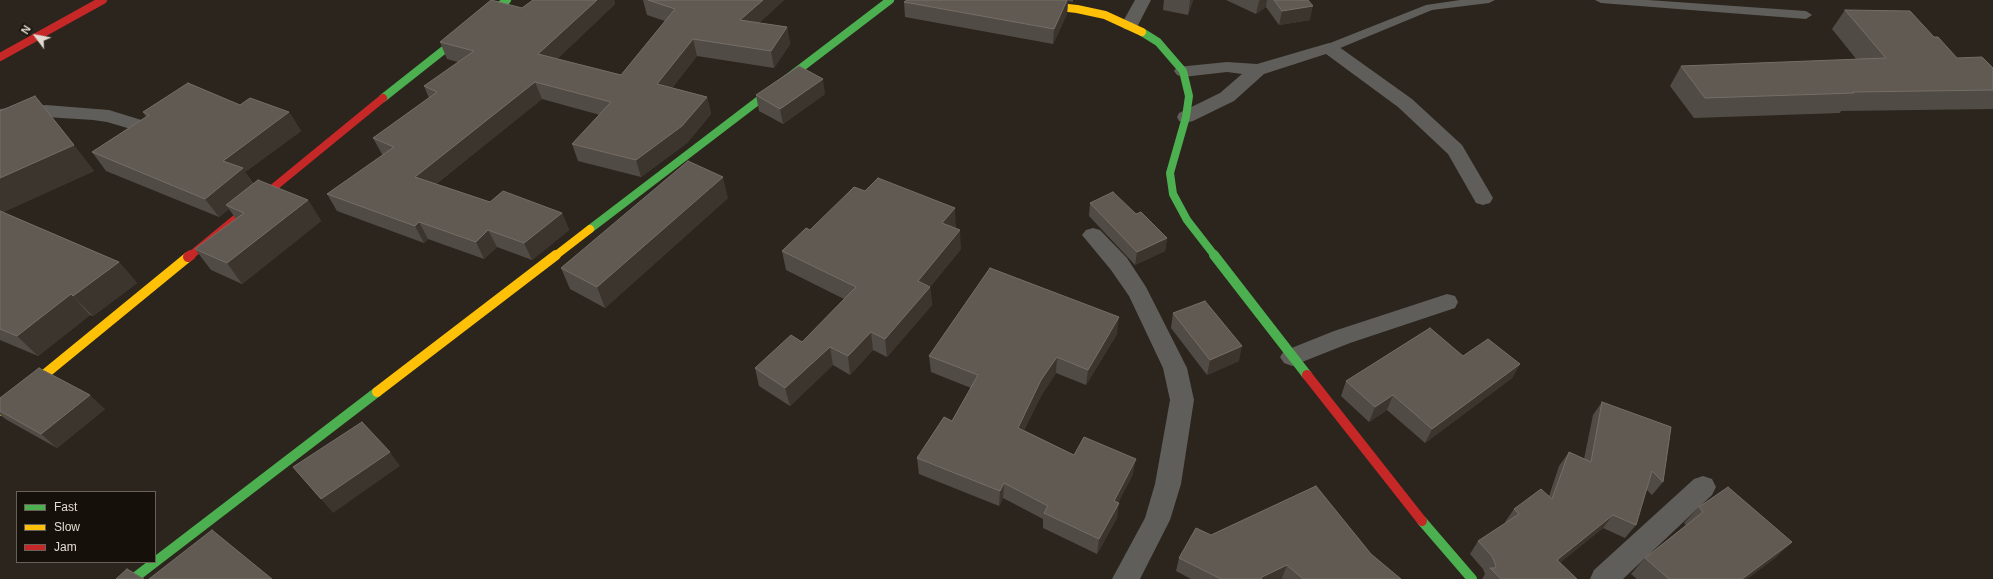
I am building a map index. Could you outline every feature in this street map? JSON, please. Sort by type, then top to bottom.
[{"type":"street","points":[[0,57],[103,0]]},
{"type":"street","points":[[0,411],[316,151],[507,0]]},
{"type":"street","points":[[156,561],[890,0]]},
{"type":"street","points":[[995,0],[1077,9],[1105,15],[1130,25],[1158,42],[1179,66],[1189,96],[1186,117],[1170,173],[1172,194],[1187,220],[1292,357],[1402,498],[1472,579]]},
{"type":"street","points":[[1130,25],[1143,0]]},
{"type":"street","points":[[1179,66],[1226,67],[1258,70],[1329,48],[1405,103],[1455,150],[1483,198]]},
{"type":"street","points":[[1186,117],[1228,97],[1258,70]]},
{"type":"street","points":[[0,115],[46,111],[92,114],[109,116],[141,126]]},
{"type":"street","points":[[1093,235],[1119,264],[1138,293],[1176,368],[1182,400],[1168,484],[1157,520],[1126,579]]},
{"type":"street","points":[[1292,357],[1342,337],[1447,302]]},
{"type":"street","points":[[1604,579],[1703,487]]},
{"type":"street","points":[[133,579],[154,563]]},
{"type":"lane","points":[[1329,48],[1430,7],[1489,0]]},
{"type":"lane","points":[[1601,0],[1806,15]]},
{"type":"building","points":[[491,0],[522,8],[533,0],[597,0],[538,54],[621,75],[675,9],[648,0],[763,0],[740,20],[787,27],[771,51],[693,39],[657,84],[707,97],[682,126],[636,160],[572,144],[611,102],[535,82],[415,177],[490,202],[503,191],[562,213],[524,243],[488,230],[476,242],[419,222],[415,226],[327,194],[394,147],[373,138],[437,92],[424,86],[474,51],[440,42]]},
{"type":"building","points":[[907,0],[1067,0],[1054,29],[904,2]]},
{"type":"building","points":[[1274,0],[1308,0],[1313,6],[1282,11]]},
{"type":"building","points":[[1845,10],[1910,11],[1934,37],[1938,37],[1957,58],[1982,57],[1993,68],[1993,90],[1853,92],[1854,93],[1705,98],[1681,66],[1886,58]]},
{"type":"building","points":[[799,66],[823,79],[780,109],[756,95]]},
{"type":"building","points":[[188,83],[240,105],[250,98],[289,112],[223,161],[243,168],[205,199],[92,152],[149,115],[143,112]]},
{"type":"building","points":[[35,96],[74,145],[0,178],[0,111]]},
{"type":"building","points":[[688,161],[723,177],[597,287],[561,268]]},
{"type":"building","points":[[878,178],[955,208],[942,223],[960,230],[918,281],[930,287],[885,339],[871,332],[848,356],[830,347],[785,388],[755,368],[791,335],[802,342],[856,287],[782,251],[806,228],[810,230],[854,187],[865,191]]},
{"type":"building","points":[[258,180],[308,200],[227,263],[195,249],[244,213],[226,205]]},
{"type":"building","points":[[1113,192],[1136,214],[1141,212],[1167,238],[1137,252],[1090,203]]},
{"type":"building","points":[[0,211],[119,262],[73,296],[71,294],[17,336],[0,329]]},
{"type":"building","points":[[990,268],[1119,317],[1088,370],[1057,357],[1041,380],[1018,428],[1074,455],[1084,437],[1136,459],[1114,501],[1119,503],[1099,539],[1044,513],[1048,506],[1004,483],[1000,491],[917,458],[944,417],[952,421],[978,375],[929,356]]},
{"type":"building","points":[[1205,301],[1242,346],[1210,360],[1173,313]]},
{"type":"building","points":[[1430,328],[1463,356],[1488,339],[1520,364],[1432,429],[1393,395],[1375,407],[1346,381]]},
{"type":"building","points":[[39,368],[90,395],[41,434],[0,411],[0,398]]},
{"type":"building","points":[[1602,402],[1671,427],[1663,482],[1652,471],[1636,525],[1613,515],[1557,560],[1577,579],[1501,579],[1490,568],[1495,568],[1496,566],[1492,556],[1478,541],[1519,514],[1514,509],[1541,489],[1552,499],[1569,452],[1591,462]]},
{"type":"building","points":[[362,422],[390,452],[321,499],[293,467]]},
{"type":"building","points":[[1316,486],[1371,554],[1401,579],[1303,579],[1287,565],[1262,577],[1261,579],[1221,579],[1179,558],[1196,528],[1211,535]]},
{"type":"building","points":[[1728,487],[1792,542],[1742,579],[1669,579],[1645,558],[1703,512],[1699,507]]},
{"type":"building","points":[[212,530],[272,579],[149,579]]},
{"type":"building","points":[[127,569],[144,579],[116,579]]},
{"type":"traffic: fast","points":[[383,98],[507,0]]},
{"type":"traffic: fast","points":[[590,229],[890,0]]},
{"type":"traffic: fast","points":[[1142,32],[1158,42],[1176,61],[1183,71],[1189,96],[1186,117],[1170,173],[1173,194],[1187,220],[1307,375]]},
{"type":"traffic: fast","points":[[156,561],[377,392]]},
{"type":"traffic: fast","points":[[1422,521],[1472,579]]},
{"type":"traffic: fast","points":[[133,579],[154,563]]},
{"type":"traffic: slow","points":[[995,0],[1077,9],[1105,15],[1142,32]]},
{"type":"traffic: slow","points":[[377,392],[590,229]]},
{"type":"traffic: slow","points":[[0,411],[188,257]]},
{"type":"traffic: jam","points":[[0,57],[103,0]]},
{"type":"traffic: jam","points":[[188,257],[383,98]]},
{"type":"traffic: jam","points":[[1307,375],[1422,521]]}]
